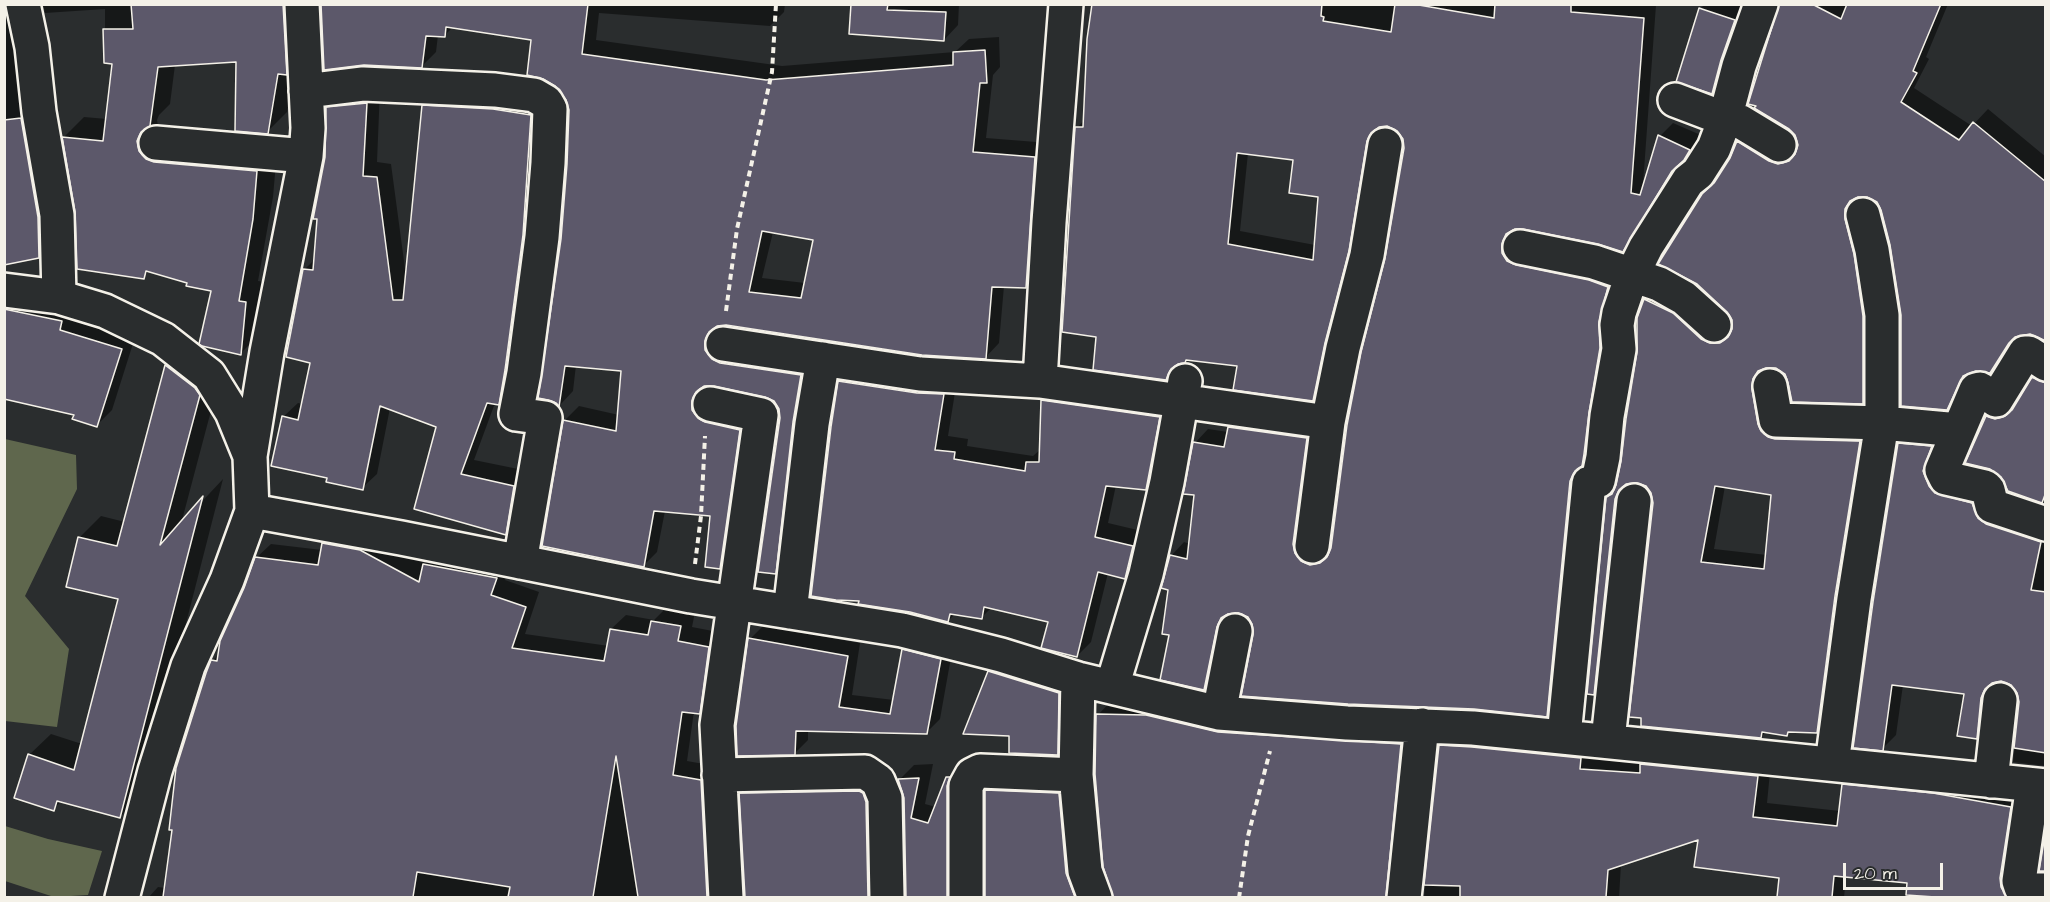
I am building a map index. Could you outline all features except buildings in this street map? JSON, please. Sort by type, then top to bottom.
[{"type":"street","points":[[23,4],[32,47],[39,112],[57,215],[59,297]]},
{"type":"street","points":[[122,897],[155,771],[188,666],[227,580],[252,511],[250,456],[267,352],[306,156],[308,128],[302,4]]},
{"type":"street","points":[[1040,381],[1049,222],[1066,4]]},
{"type":"street","points":[[1564,736],[1589,483],[1598,481],[1603,457],[1607,417],[1619,349],[1617,325],[1619,313],[1632,275],[1646,247],[1688,181],[1698,173],[1714,148],[1761,4]]},
{"type":"street","points":[[306,91],[363,84],[495,90],[534,95],[546,102],[550,109],[542,237],[524,373],[516,414],[545,418],[520,562]]},
{"type":"street","points":[[1675,100],[1725,119],[1741,122],[1779,144]]},
{"type":"street","points":[[156,143],[306,156]]},
{"type":"street","points":[[1312,546],[1328,422],[1343,348],[1367,255],[1385,145]]},
{"type":"street","points":[[1833,764],[1854,599],[1882,423],[1882,315],[1872,250],[1863,215]]},
{"type":"street","points":[[1520,247],[1594,262],[1659,284],[1684,297],[1714,325]]},
{"type":"street","points":[[4,290],[59,297],[105,311],[163,339],[209,375],[232,412],[250,456]]},
{"type":"street","points":[[723,344],[920,374],[1183,392],[1328,422]]},
{"type":"street","points":[[2045,524],[1992,506],[1988,490],[1984,487],[1947,478],[1942,470],[1976,390],[1980,389],[1996,400],[2023,354],[2029,353],[2046,364]]},
{"type":"street","points":[[789,612],[812,424],[823,359]]},
{"type":"street","points":[[1770,386],[1763,425],[1882,423],[1959,430]]},
{"type":"street","points":[[1112,687],[1146,574],[1167,482],[1183,392]]},
{"type":"street","points":[[710,404],[761,414],[717,725],[726,897]]},
{"type":"street","points":[[1608,740],[1634,501]]},
{"type":"street","points":[[252,511],[691,596],[902,630],[1078,679],[1219,713],[1564,736],[2039,786],[2019,881],[2021,887],[2026,890],[2046,890]]},
{"type":"street","points":[[1219,713],[1235,631]]},
{"type":"street","points":[[1078,679],[1077,775],[1085,871],[1095,897]]},
{"type":"street","points":[[1991,781],[2000,700]]},
{"type":"street","points":[[1404,897],[1422,725]]},
{"type":"street","points":[[966,897],[966,786],[972,775],[980,771],[1077,775]]},
{"type":"street","points":[[719,775],[865,772],[878,782],[885,798],[887,897]]},
{"type":"path","points":[[723,344],[737,229],[772,72],[777,4]]},
{"type":"path","points":[[691,596],[701,516],[706,423],[710,404]]},
{"type":"path","points":[[1239,897],[1248,836],[1268,765],[1276,718]]},
{"type":"green space","points":[[5,439],[76,455],[77,489],[25,596],[69,649],[57,727],[5,721]]},
{"type":"green space","points":[[5,826],[48,839],[102,851],[88,895],[54,897],[5,881]]}]
